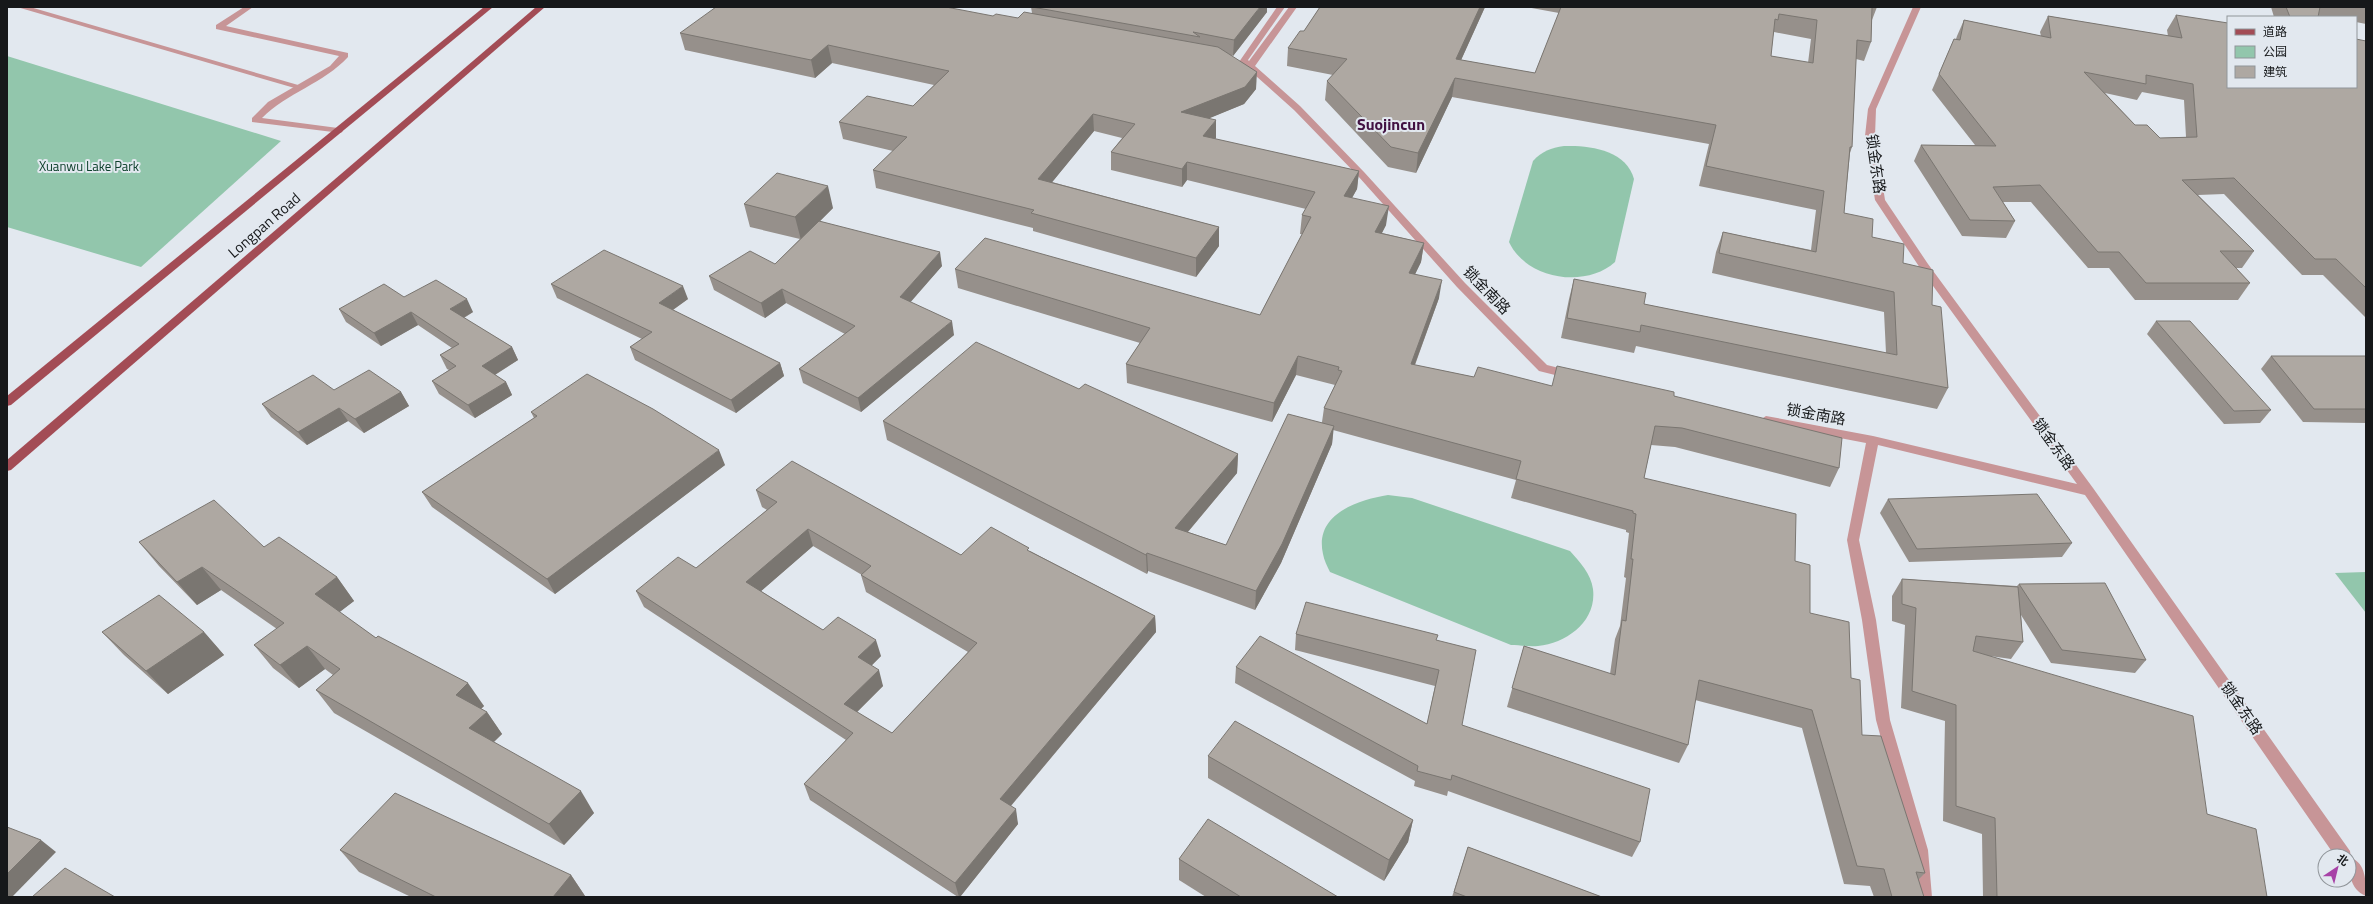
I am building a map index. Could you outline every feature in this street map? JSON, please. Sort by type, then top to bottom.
[{"type":"main road","name":"Longpan Road","points":[[7,402],[488,7]]},
{"type":"main road","name":"Longpan Road","points":[[7,467],[541,7]]},
{"type":"street","points":[[21,7],[301,87]]},
{"type":"street","points":[[249,7],[219,28],[345,55],[333,68],[271,104],[254,120],[338,131]]},
{"type":"street","points":[[1250,66],[1243,61],[1281,7]]},
{"type":"street","points":[[1250,66],[1293,7]]},
{"type":"street","name":"锁金东路","points":[[1917,7],[1898,47],[1872,109],[1870,136],[1880,200],[1924,266],[2089,492],[2338,848]]},
{"type":"street","points":[[1220,60],[1250,66]]},
{"type":"street","name":"锁金南路","points":[[1250,66],[1297,108],[1362,174],[1461,285],[1543,368],[1581,377]]},
{"type":"street","name":"锁金南路","points":[[1758,419],[1873,440],[2089,492]]},
{"type":"street","points":[[1873,440],[1853,540],[1869,620],[1883,720],[1920,850],[1924,897]]},
{"type":"street","points":[[2357,875],[2366,888]]},
{"type":"green space","name":"Xuanwu Lake Park","points":[[7,56],[281,141],[141,267],[7,227]]},
{"type":"green space","points":[[1564,146],[1595,148],[1606,151],[1623,161],[1630,169],[1634,179],[1615,262],[1603,270],[1588,275],[1573,277],[1557,276],[1542,272],[1529,265],[1517,255],[1509,242],[1533,161],[1547,150]]},
{"type":"green space","points":[[1388,495],[1412,498],[1570,551],[1584,568],[1592,584],[1593,601],[1585,620],[1569,635],[1549,644],[1535,646],[1511,645],[1330,572],[1323,556],[1322,540],[1325,529],[1332,519],[1341,511],[1352,505],[1376,497]]},
{"type":"green space","points":[[2366,572],[2366,613],[2335,573]]},
{"type":"building","points":[[716,7],[946,7],[993,16],[996,14],[1018,18],[1024,12],[1218,47],[1257,72],[1245,87],[1181,112],[1216,120],[1203,136],[1359,171],[1344,196],[1389,206],[1375,232],[1424,243],[1409,273],[1442,280],[1411,364],[1474,377],[1478,367],[1552,386],[1557,366],[1674,392],[1674,396],[1842,438],[1839,468],[1682,428],[1655,426],[1644,478],[1796,514],[1795,561],[1810,565],[1810,613],[1849,622],[1851,678],[1860,680],[1862,735],[1881,736],[1925,873],[1916,872],[1924,897],[1892,897],[1884,869],[1857,866],[1812,710],[1699,680],[1688,745],[1512,688],[1524,646],[1615,675],[1622,620],[1626,621],[1633,559],[1631,559],[1636,514],[1633,513],[1633,511],[1516,479],[1521,461],[1324,408],[1342,371],[1338,370],[1339,367],[1298,356],[1274,403],[1126,364],[1150,328],[955,269],[985,238],[1260,315],[1311,217],[1302,215],[1315,192],[1187,162],[1182,169],[1111,152],[1135,124],[1093,114],[1038,179],[1219,227],[1196,258],[1031,213],[1034,210],[873,170],[907,137],[839,122],[867,96],[913,106],[949,71],[828,45],[811,60],[680,33]]},
{"type":"building","points":[[1032,7],[1260,7],[1234,40],[1193,32],[1200,37]]},
{"type":"building","points":[[1320,7],[1480,7],[1456,59],[1535,73],[1561,7],[1872,7],[1871,42],[1857,40],[1852,147],[1850,147],[1844,213],[1873,219],[1872,237],[1904,244],[1903,263],[1933,270],[1932,305],[1941,307],[1948,388],[1641,325],[1640,332],[1567,318],[1574,279],[1646,293],[1644,304],[1897,355],[1894,292],[1719,253],[1723,232],[1816,252],[1824,191],[1706,166],[1716,125],[1455,78],[1418,153],[1391,147],[1327,81],[1347,59],[1288,48],[1300,31],[1304,31]],"holes":[[[1779,14],[1817,20],[1813,63],[1771,56],[1775,19],[1778,20]]]},
{"type":"building","points":[[2286,7],[2320,7],[2318,16],[2290,16]]},
{"type":"building","points":[[2176,15],[2227,23],[2227,88],[2357,88],[2357,39],[2366,41],[2366,288],[2336,259],[2315,259],[2234,178],[2182,180],[2254,251],[2220,251],[2250,283],[2146,283],[2119,252],[2098,252],[2040,185],[1993,187],[2015,221],[1970,220],[1921,145],[1996,146],[1939,74],[1954,39],[1960,40],[1964,20],[2051,38],[2048,16],[2182,38]],"holes":[[[2084,72],[2146,84],[2146,75],[2193,84],[2197,137],[2160,138],[2147,125],[2135,125]]]},
{"type":"building","points":[[777,173],[828,186],[795,217],[744,204]]},
{"type":"building","points":[[819,221],[940,252],[900,297],[952,321],[858,398],[799,369],[855,326],[782,289],[761,303],[709,276],[750,251],[775,264]]},
{"type":"building","points":[[604,250],[683,286],[659,303],[780,363],[731,400],[630,347],[652,332],[551,284]]},
{"type":"building","points":[[436,280],[467,299],[450,309],[512,347],[482,366],[506,382],[468,405],[432,381],[456,366],[440,355],[459,344],[411,312],[374,333],[339,309],[384,284],[404,297]]},
{"type":"building","points":[[2156,321],[2190,321],[2271,410],[2234,411]]},
{"type":"building","points":[[976,342],[1079,389],[1085,384],[1238,454],[1175,528],[1226,545],[1288,414],[1334,426],[1282,544],[1256,591],[1147,553],[1146,555],[883,421]]},
{"type":"building","points":[[2271,356],[2366,356],[2366,409],[2314,409]]},
{"type":"building","points":[[369,370],[401,392],[355,419],[339,408],[298,432],[262,404],[313,375],[334,390]]},
{"type":"building","points":[[587,374],[653,409],[719,450],[547,579],[422,492],[537,416],[531,412]]},
{"type":"building","points":[[792,461],[961,555],[991,527],[1029,548],[1027,550],[1155,616],[1000,799],[1016,809],[955,883],[804,784],[853,733],[636,591],[678,557],[696,568],[777,502],[756,490]],"holes":[[[808,529],[871,566],[861,575],[977,643],[892,733],[844,704],[879,670],[858,657],[876,640],[838,617],[823,630],[746,582]]]},
{"type":"building","points":[[2037,494],[2072,543],[1917,549],[1888,499]]},
{"type":"building","points":[[214,500],[264,547],[279,537],[337,577],[315,594],[376,638],[378,636],[468,683],[456,695],[487,712],[469,728],[581,791],[549,824],[316,690],[340,669],[307,646],[280,665],[254,645],[284,623],[202,567],[177,582],[139,542]]},
{"type":"building","points":[[1902,579],[2018,587],[2023,642],[1976,636],[1973,651],[2193,716],[2207,814],[2256,829],[2267,897],[1997,897],[1995,818],[1956,806],[1956,705],[1912,691],[1916,608],[1902,604]]},
{"type":"building","points":[[2105,583],[2146,660],[2062,650],[2019,584]]},
{"type":"building","points":[[159,595],[204,632],[146,671],[102,632]]},
{"type":"building","points":[[1306,602],[1438,635],[1436,640],[1476,650],[1462,725],[1650,789],[1640,842],[1452,775],[1451,780],[1417,771],[1418,766],[1236,667],[1260,636],[1427,724],[1439,670],[1296,634]]},
{"type":"building","points":[[1235,721],[1413,820],[1389,860],[1208,756]]},
{"type":"building","points":[[395,793],[571,875],[553,897],[436,897],[340,850]]},
{"type":"building","points":[[1208,819],[1338,897],[1241,897],[1179,859]]},
{"type":"building","points":[[7,827],[41,840],[7,874]]},
{"type":"building","points":[[1468,847],[1602,897],[1467,897],[1454,892]]},
{"type":"building","points":[[65,868],[115,897],[32,897]]},
{"type":"district","name":"Suojincun","points":[[1391,124]]}]
